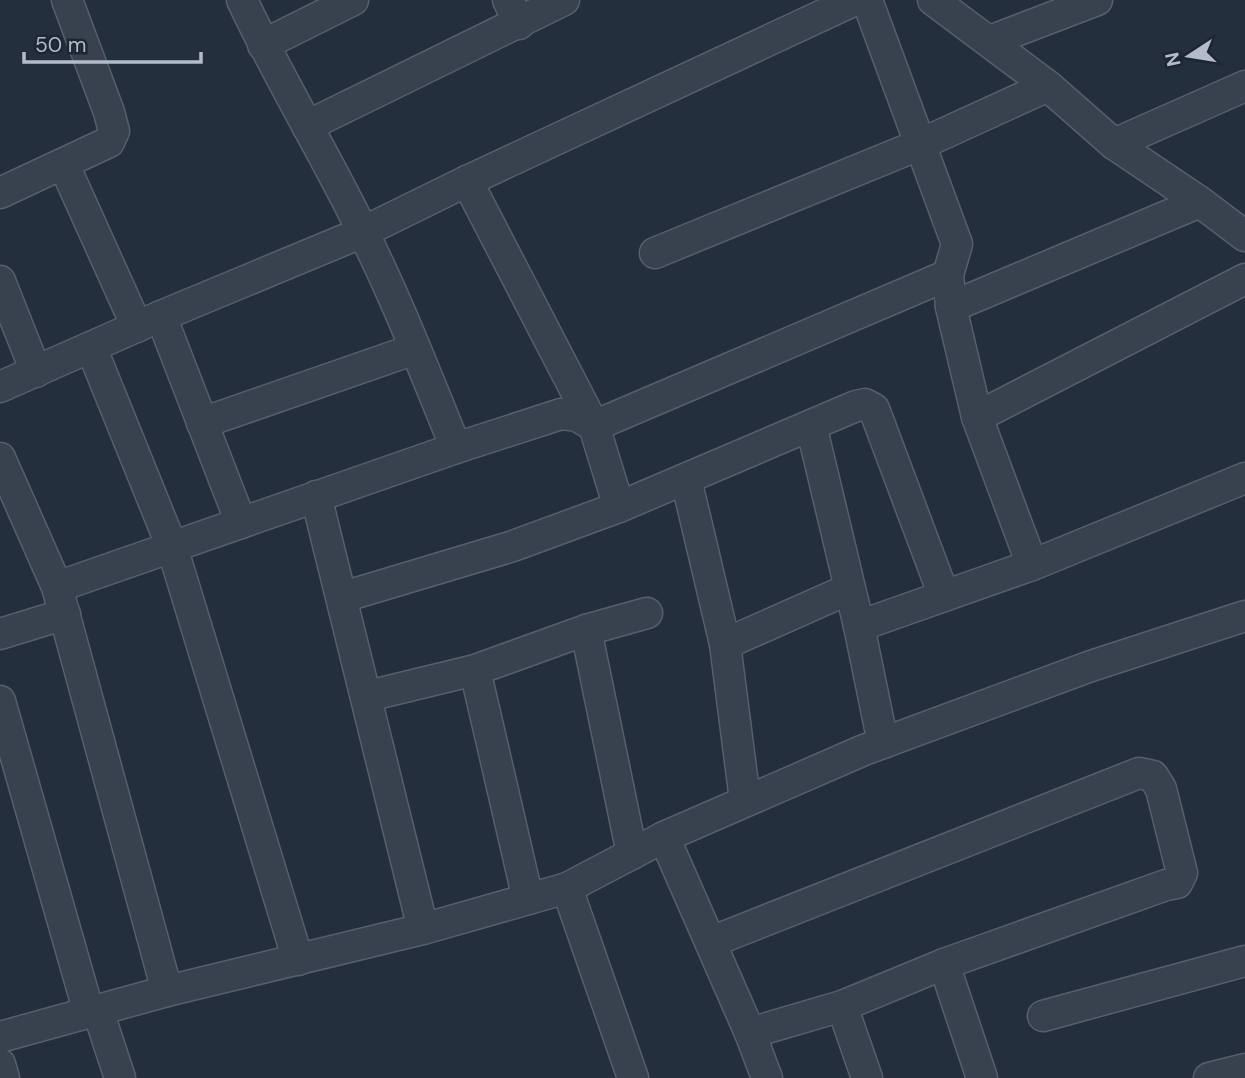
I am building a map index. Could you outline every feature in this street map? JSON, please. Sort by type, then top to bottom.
[{"type":"street","points":[[1,191],[64,165],[108,142],[114,131],[67,0]]},
{"type":"street","points":[[242,0],[263,45],[363,232],[456,448]]},
{"type":"street","points":[[263,45],[353,0]]},
{"type":"street","points":[[307,126],[513,12],[565,0]]},
{"type":"street","points":[[0,387],[363,232],[855,0]]},
{"type":"street","points":[[867,0],[957,244],[948,275],[951,307],[977,417],[1032,565]]},
{"type":"street","points":[[933,0],[1048,86],[1114,144],[1200,202],[1239,224]]},
{"type":"street","points":[[990,41],[1097,0]]},
{"type":"street","points":[[655,253],[922,144],[1048,86]]},
{"type":"street","points":[[1114,144],[1245,86]]},
{"type":"street","points":[[64,165],[202,423],[241,523]]},
{"type":"street","points":[[467,181],[594,426],[619,507]]},
{"type":"street","points":[[951,307],[1200,202]]},
{"type":"street","points":[[594,426],[948,275]]},
{"type":"street","points":[[977,417],[1245,279]]},
{"type":"street","points":[[0,281],[36,372]]},
{"type":"street","points":[[92,347],[172,547],[298,960]]},
{"type":"street","points":[[202,423],[415,349]]},
{"type":"street","points":[[342,597],[513,546],[619,507],[865,404],[874,409],[944,596]]},
{"type":"street","points":[[0,634],[61,600],[172,547],[316,496],[561,414],[577,416],[594,426]]},
{"type":"street","points":[[811,425],[859,626],[883,743]]},
{"type":"street","points":[[0,458],[61,600],[167,991]]},
{"type":"street","points":[[859,626],[1032,565],[1245,478]]},
{"type":"street","points":[[687,479],[725,644],[745,800]]},
{"type":"street","points":[[316,496],[424,929]]},
{"type":"street","points":[[725,644],[849,589]]},
{"type":"street","points":[[368,696],[475,670],[586,630],[647,613]]},
{"type":"street","points":[[0,1037],[167,991],[424,929],[567,888],[664,837],[883,743],[1091,666],[1245,616]]},
{"type":"street","points":[[586,630],[632,854]]},
{"type":"street","points":[[475,670],[528,899]]},
{"type":"street","points":[[0,701],[94,1012],[120,1078]]},
{"type":"street","points":[[711,942],[1139,773],[1153,776],[1161,789],[1182,873],[1177,883],[944,964],[842,1006],[750,1033]]},
{"type":"street","points":[[664,837],[767,1078]]},
{"type":"street","points":[[567,888],[633,1078]]},
{"type":"street","points":[[1043,1016],[1245,961]]},
{"type":"street","points":[[944,964],[982,1078]]},
{"type":"street","points":[[842,1006],[867,1078]]},
{"type":"street","points":[[0,1065],[5,1078]]},
{"type":"street","points":[[1209,1078],[1245,1069]]}]
